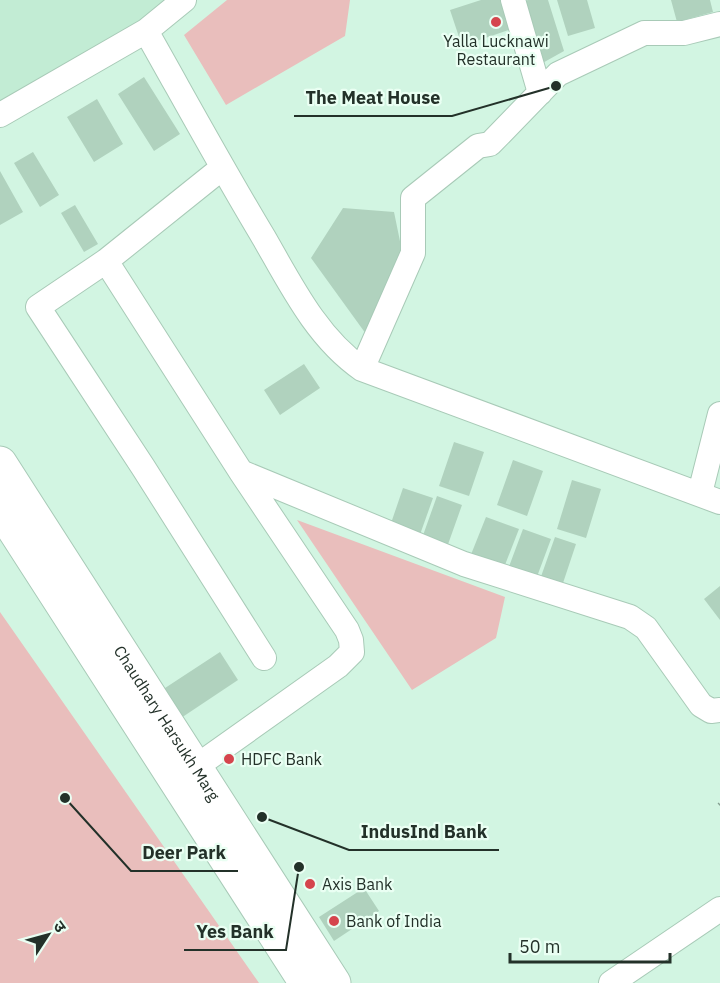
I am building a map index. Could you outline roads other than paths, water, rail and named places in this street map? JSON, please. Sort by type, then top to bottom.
[{"type":"street","points":[[0,115],[146,31],[184,0]]},
{"type":"street","points":[[513,0],[540,93]]},
{"type":"street","points":[[362,369],[413,254],[413,198],[478,146],[490,144],[558,74],[644,33],[684,33],[720,24]]},
{"type":"street","points":[[146,31],[222,168],[303,306],[336,348],[362,369],[710,498],[720,414]]},
{"type":"street","points":[[222,168],[106,261],[38,307],[264,658]]},
{"type":"street","points":[[106,261],[241,472],[347,630],[351,640],[352,652],[338,666],[185,774]]},
{"type":"street","name":"Chaudhary Harsukh Marg","points":[[0,464],[185,774],[306,983]]},
{"type":"street","points":[[241,472],[464,564],[630,617],[645,628],[701,705],[711,711],[720,710]]},
{"type":"street","name":"Chaudhary Harsukh Marg","points":[[0,508],[334,983]]},
{"type":"street","points":[[611,983],[720,909]]},
{"type":"place","name":"Yalla Lucknawi Restaurant","points":[[496,22]]},
{"type":"place","name":"The Meat House","points":[[556,86]]},
{"type":"place","name":"HDFC Bank","points":[[229,759]]},
{"type":"place","name":"Deer Park","points":[[65,798]]},
{"type":"place","name":"IndusInd Bank","points":[[262,817]]},
{"type":"place","name":"Yes Bank","points":[[299,867]]},
{"type":"place","name":"Axis Bank","points":[[310,884]]},
{"type":"place","name":"Bank of India","points":[[334,921]]}]
